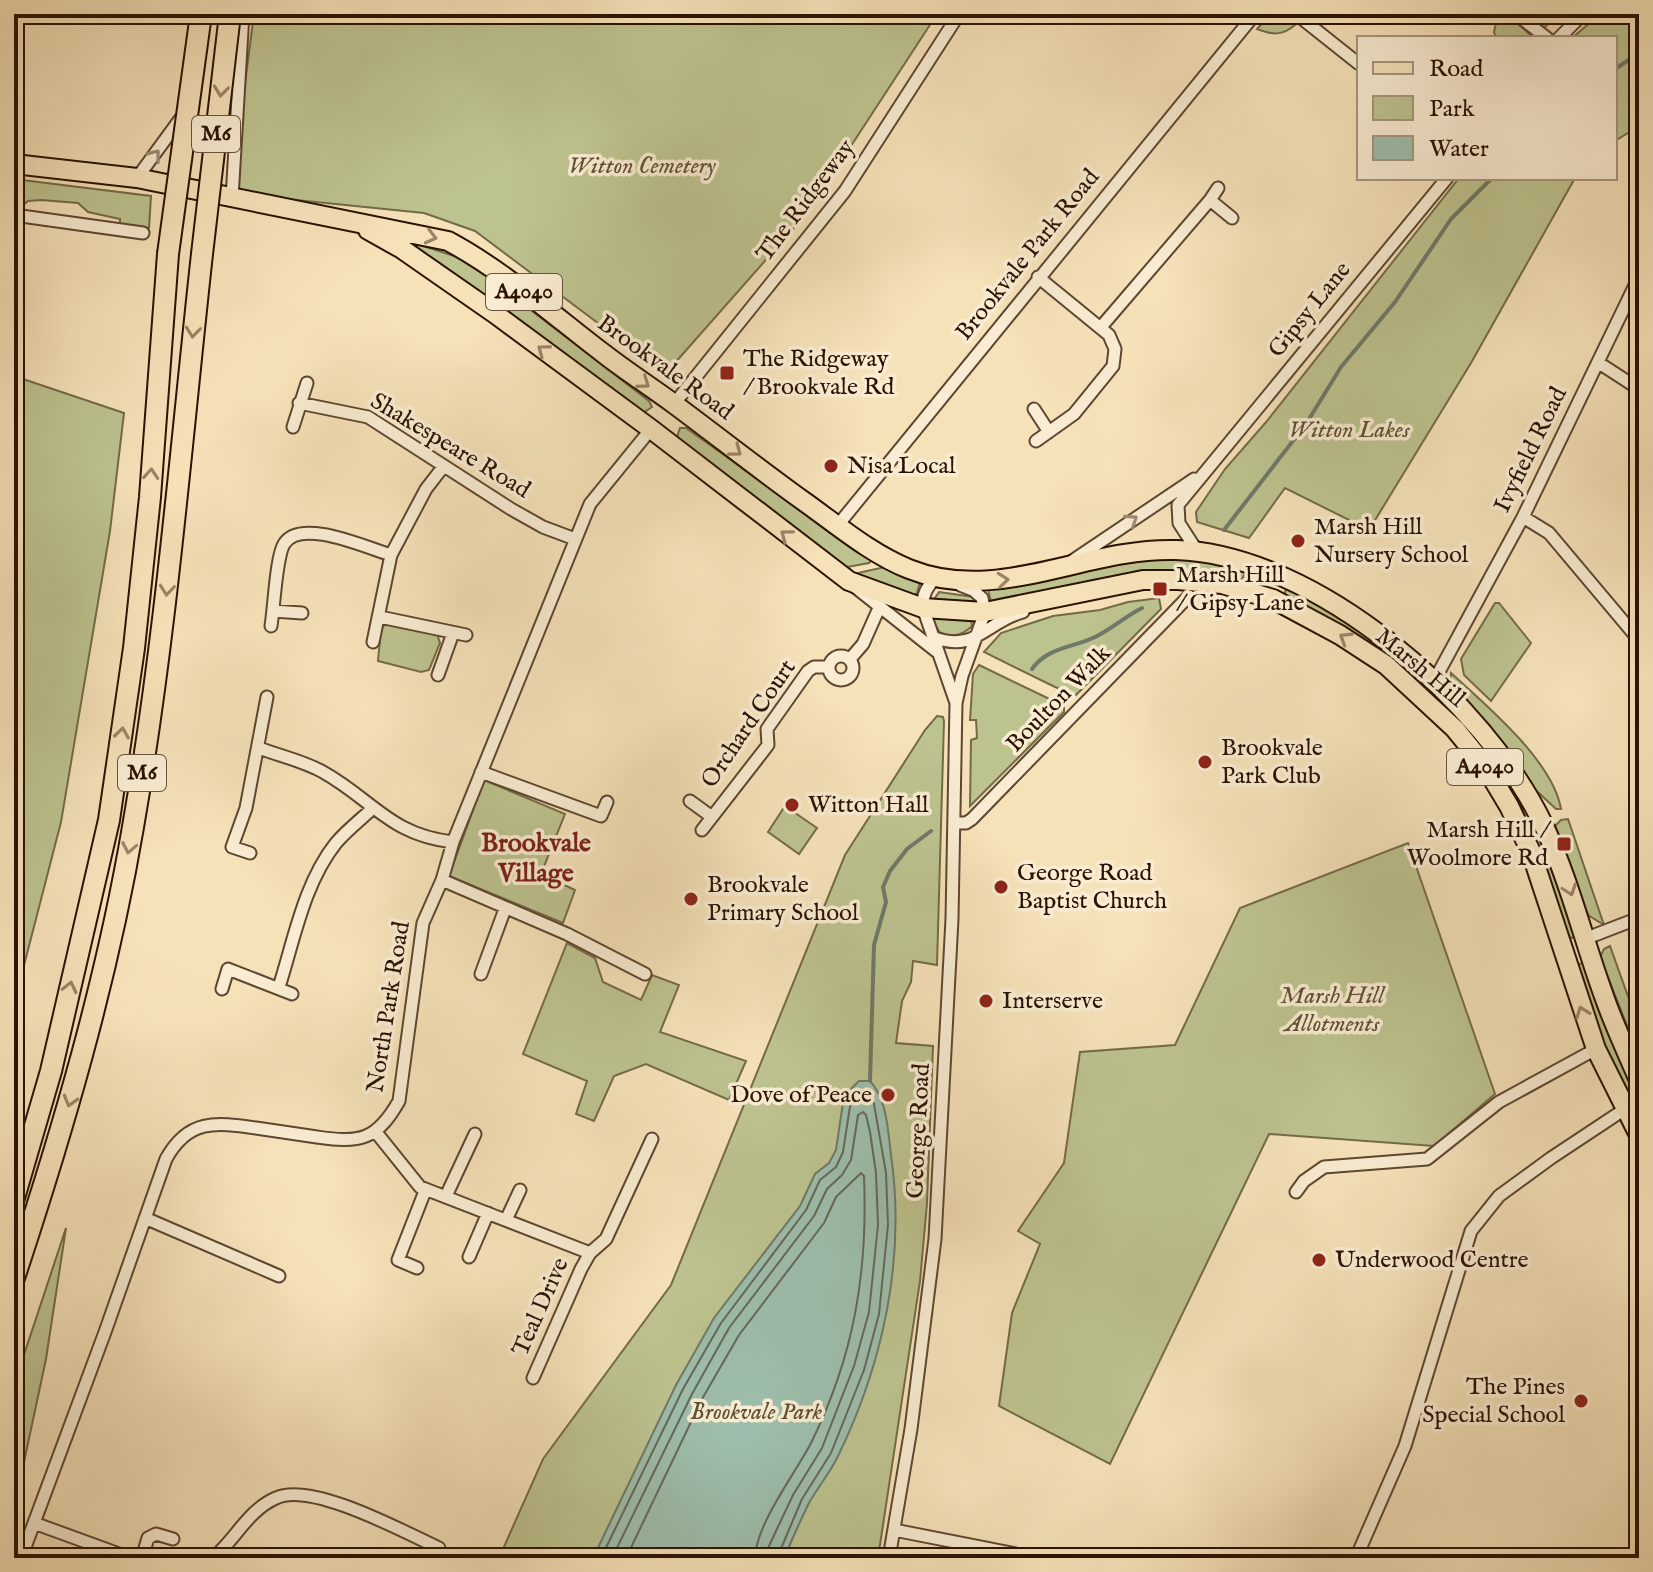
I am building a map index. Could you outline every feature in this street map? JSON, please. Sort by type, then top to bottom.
[{"type":"highway","name":"M6","points":[[14,1198],[51,1071],[109,820],[134,648],[150,497],[168,254],[201,14]]},
{"type":"highway","name":"M6","points":[[14,1278],[53,1161],[86,1041],[133,828],[161,650],[230,14]]},
{"type":"main road","name":"Brookvale Road","points":[[14,164],[137,178],[448,241],[480,258],[618,365],[884,557],[910,570],[936,577]]},
{"type":"main road","name":"Brookvale Road","points":[[354,224],[402,249],[651,429],[849,581],[923,608]]},
{"type":"main road","points":[[651,429],[674,404]]},
{"type":"main road","name":"Marsh Hill","points":[[936,577],[980,582],[1022,578],[1068,564],[1150,550],[1197,551],[1254,563],[1311,590],[1351,615],[1434,681],[1517,778],[1553,846],[1587,938],[1604,998],[1639,1080]]},
{"type":"main road","name":"Marsh Hill","points":[[923,608],[985,612],[1143,580],[1193,581],[1250,590],[1273,599],[1340,635],[1386,665],[1455,729],[1485,766],[1509,806],[1531,852],[1596,1049],[1639,1135]]},
{"type":"main road","points":[[1562,950],[1587,938]]},
{"type":"street","points":[[137,178],[172,133],[197,90],[208,14]]},
{"type":"street","points":[[232,198],[243,14]]},
{"type":"street","name":"The Ridgeway","points":[[674,404],[845,191],[959,14]]},
{"type":"street","name":"Brookvale Park Road","points":[[838,525],[1255,14]]},
{"type":"street","points":[[1296,14],[1357,62]]},
{"type":"street","points":[[1516,14],[1544,36]]},
{"type":"street","points":[[1561,36],[1583,14]]},
{"type":"street","name":"Gipsy Lane","points":[[1197,551],[1179,523],[1178,505],[1445,180]]},
{"type":"street","points":[[1101,327],[1218,188]]},
{"type":"street","points":[[1210,200],[1232,218]]},
{"type":"street","points":[[14,215],[143,233]]},
{"type":"street","points":[[1036,441],[1080,409],[1113,366],[1114,341],[1038,277]]},
{"type":"street","name":"Ivyfield Road","points":[[1434,681],[1523,517],[1639,277]]},
{"type":"street","points":[[1599,363],[1639,389]]},
{"type":"street","points":[[293,427],[307,383]]},
{"type":"street","name":"Shakespeare Road","points":[[299,403],[368,417],[443,467],[543,527],[575,539]]},
{"type":"street","points":[[1034,409],[1049,432]]},
{"type":"street","name":"North Park Road","points":[[375,1131],[399,1101],[423,923],[442,880],[453,842],[590,504],[651,429]]},
{"type":"street","points":[[373,642],[391,555],[426,489],[443,467]]},
{"type":"street","name":"Gipsy Lane","points":[[1068,564],[1207,470]]},
{"type":"street","points":[[1523,517],[1549,533],[1639,640]]},
{"type":"street","points":[[271,626],[282,548],[285,542],[299,533],[317,532],[391,555]]},
{"type":"street","points":[[923,608],[922,598],[936,577],[973,590],[982,598],[985,612]]},
{"type":"street","points":[[849,581],[936,651]]},
{"type":"street","points":[[933,637],[964,643],[1003,620],[1068,594]]},
{"type":"street","name":"Boulton Walk","points":[[954,823],[966,823],[972,819],[1189,596]]},
{"type":"street","name":"Orchard Court","points":[[850,659],[863,644],[879,608]]},
{"type":"street","name":"George Road","points":[[923,608],[956,703]]},
{"type":"street","points":[[273,611],[302,613]]},
{"type":"street","name":"George Road","points":[[889,1558],[911,1429],[935,1239],[954,823],[956,703],[985,612]]},
{"type":"street","points":[[380,617],[459,634],[438,675]]},
{"type":"street","name":"Orchard Court","points":[[842,655],[850,659],[854,671],[847,679],[836,680],[828,667],[834,657],[842,655]]},
{"type":"street","name":"Orchard Court","points":[[702,830],[768,745],[767,729],[808,671],[814,667],[828,667]]},
{"type":"street","points":[[250,853],[232,847],[246,808],[267,697]]},
{"type":"street","points":[[259,748],[320,769],[351,789],[372,809],[418,835],[453,842]]},
{"type":"street","points":[[481,772],[601,816],[607,802]]},
{"type":"street","name":"Orchard Court","points":[[690,801],[712,817]]},
{"type":"street","points":[[279,987],[306,899],[319,868],[337,842],[372,809]]},
{"type":"street","points":[[442,880],[567,934],[645,974]]},
{"type":"street","points":[[481,974],[505,909]]},
{"type":"street","points":[[1587,938],[1639,918]]},
{"type":"street","points":[[222,989],[228,969],[292,994]]},
{"type":"street","points":[[1296,1192],[1304,1181],[1324,1167],[1427,1159],[1499,1102],[1596,1049]]},
{"type":"street","points":[[1356,1558],[1405,1446],[1471,1231],[1499,1196],[1625,1109]]},
{"type":"street","points":[[21,1558],[171,1149],[180,1139],[205,1125],[217,1123],[343,1140],[358,1139],[375,1131],[413,1182],[425,1191],[398,1260],[417,1268]]},
{"type":"street","points":[[446,1196],[475,1134]]},
{"type":"street","name":"Teal Drive","points":[[533,1378],[590,1253],[606,1239],[652,1139]]},
{"type":"street","points":[[506,1220],[520,1190]]},
{"type":"street","name":"Teal Drive","points":[[425,1191],[446,1196],[590,1253]]},
{"type":"street","points":[[469,1257],[488,1213]]},
{"type":"street","points":[[145,1218],[279,1276]]},
{"type":"street","points":[[213,1558],[254,1513],[276,1497],[298,1493],[321,1498],[439,1548]]},
{"type":"street","points":[[34,1523],[130,1558]]},
{"type":"street","points":[[894,1530],[1036,1558]]},
{"type":"street","points":[[142,1558],[148,1538],[156,1534],[173,1539]]},
{"type":"green space","name":"Witton Cemetery","points":[[254,14],[937,14],[808,212],[674,364],[654,365],[475,231],[424,213],[236,194],[237,145]]},
{"type":"green space","points":[[1270,14],[1284,14],[1295,25],[1277,33],[1257,29]]},
{"type":"green space","points":[[1498,14],[1507,14],[1532,36],[1495,36]]},
{"type":"green space","points":[[1523,14],[1559,14],[1543,29]]},
{"type":"green space","points":[[1600,14],[1639,14],[1639,126],[1617,140],[1617,36],[1574,36]]},
{"type":"green space","points":[[14,179],[151,196],[149,228],[120,224],[120,219],[88,212],[78,203],[41,200],[28,201],[20,208],[14,207]]},
{"type":"green space","name":"Witton Lakes","points":[[1457,180],[1574,180],[1471,363],[1369,530],[1285,488],[1249,538],[1197,522],[1196,512],[1225,469],[1267,421]]},
{"type":"green space","points":[[414,243],[457,257],[488,277],[649,401],[652,407],[643,413],[414,246]]},
{"type":"green space","points":[[14,376],[124,413],[110,531],[61,822],[14,1004]]},
{"type":"green space","points":[[680,428],[686,428],[872,560],[842,568],[676,440]]},
{"type":"green space","points":[[1162,558],[1207,560],[1246,572],[1243,577],[1264,588],[1209,577],[992,606],[988,589],[1103,567]]},
{"type":"green space","points":[[885,567],[920,582],[917,593],[911,598],[853,574]]},
{"type":"green space","points":[[1287,587],[1376,642],[1422,680],[1463,723],[1532,820],[1527,824],[1448,714],[1283,597]]},
{"type":"green space","points":[[939,592],[974,597],[977,603],[932,602]]},
{"type":"green space","points":[[1159,598],[1161,609],[1076,695],[984,652],[1001,633],[1053,616]]},
{"type":"green space","points":[[1495,603],[1499,603],[1531,643],[1491,701],[1464,675],[1461,659]]},
{"type":"green space","points":[[971,618],[972,626],[958,635],[941,635],[932,619]]},
{"type":"green space","points":[[388,623],[437,634],[440,643],[429,670],[421,672],[378,661],[381,628]]},
{"type":"green space","points":[[979,665],[1064,706],[1064,712],[970,806],[971,740],[977,738],[976,720],[970,720],[973,674]]},
{"type":"green space","points":[[1451,673],[1499,717],[1532,753],[1555,791],[1561,809],[1556,809],[1526,781],[1450,688]]},
{"type":"green space","name":"Brookvale Park","points":[[937,716],[943,717],[944,721],[937,965],[913,961],[911,982],[902,1001],[896,1043],[933,1046],[927,1203],[920,1281],[878,1558],[499,1558],[543,1459],[671,1285],[845,855]]},
{"type":"green space","points":[[484,780],[565,814],[541,874],[575,890],[563,923],[449,876]]},
{"type":"green space","points":[[785,806],[817,828],[799,854],[768,832]]},
{"type":"green space","points":[[1568,819],[1604,925],[1588,915],[1555,826],[1561,820]]},
{"type":"green space","name":"Marsh Hill Allotments","points":[[1408,843],[1495,1094],[1434,1146],[1269,1134],[1110,1464],[999,1406],[1012,1313],[1040,1244],[1018,1231],[1064,1163],[1080,1052],[1175,1045],[1240,908]]},
{"type":"green space","points":[[1546,852],[1576,933],[1572,938],[1568,937],[1539,855]]},
{"type":"green space","points":[[567,943],[595,958],[603,982],[641,1000],[652,975],[679,985],[660,1032],[746,1061],[729,1100],[646,1064],[614,1076],[594,1121],[576,1114],[587,1081],[523,1054]]},
{"type":"green space","points":[[1610,946],[1639,1027],[1639,1056],[1600,957],[1604,949]]},
{"type":"green space","points":[[1583,963],[1639,1094],[1639,1120],[1597,1028],[1576,969]]},
{"type":"green space","points":[[66,1228],[46,1359],[24,1462],[20,1524],[14,1539],[14,1385]]},
{"type":"water","points":[[859,1081],[870,1081],[876,1088],[889,1136],[895,1194],[895,1233],[887,1310],[854,1421],[835,1462],[809,1503],[784,1558],[593,1558],[676,1385],[714,1318],[800,1206],[815,1174],[829,1163],[836,1150],[844,1096]]},
{"type":"waterway","points":[[1617,68],[1639,53]]},
{"type":"waterway","points":[[1224,530],[1306,424],[1341,367],[1395,302],[1451,219],[1490,180]]},
{"type":"waterway","points":[[1032,669],[1046,656],[1099,635],[1142,608]]},
{"type":"waterway","points":[[870,1081],[874,945],[886,902],[883,887],[890,871],[907,849],[931,831]]},
{"type":"place","name":"The Ridgeway / Brookvale Rd","points":[[727,373]]},
{"type":"place","name":"Nisa Local","points":[[831,466]]},
{"type":"place","name":"Marsh Hill Nursery School","points":[[1298,541]]},
{"type":"place","name":"Marsh Hill / Gipsy Lane","points":[[1160,589]]},
{"type":"place","name":"Brookvale Park Club","points":[[1205,762]]},
{"type":"place","name":"Witton Hall","points":[[792,805]]},
{"type":"place","name":"Marsh Hill / Woolmore Rd","points":[[1564,844]]},
{"type":"place","name":"George Road Baptist Church","points":[[1001,887]]},
{"type":"place","name":"Brookvale Primary School","points":[[691,899]]},
{"type":"place","name":"Interserve","points":[[986,1001]]},
{"type":"place","name":"Dove of Peace","points":[[888,1095]]},
{"type":"place","name":"Underwood Centre","points":[[1319,1260]]},
{"type":"place","name":"The Pines Special School","points":[[1581,1401]]},
{"type":"district","name":"Brookvale Village","points":[[536,858]]}]
